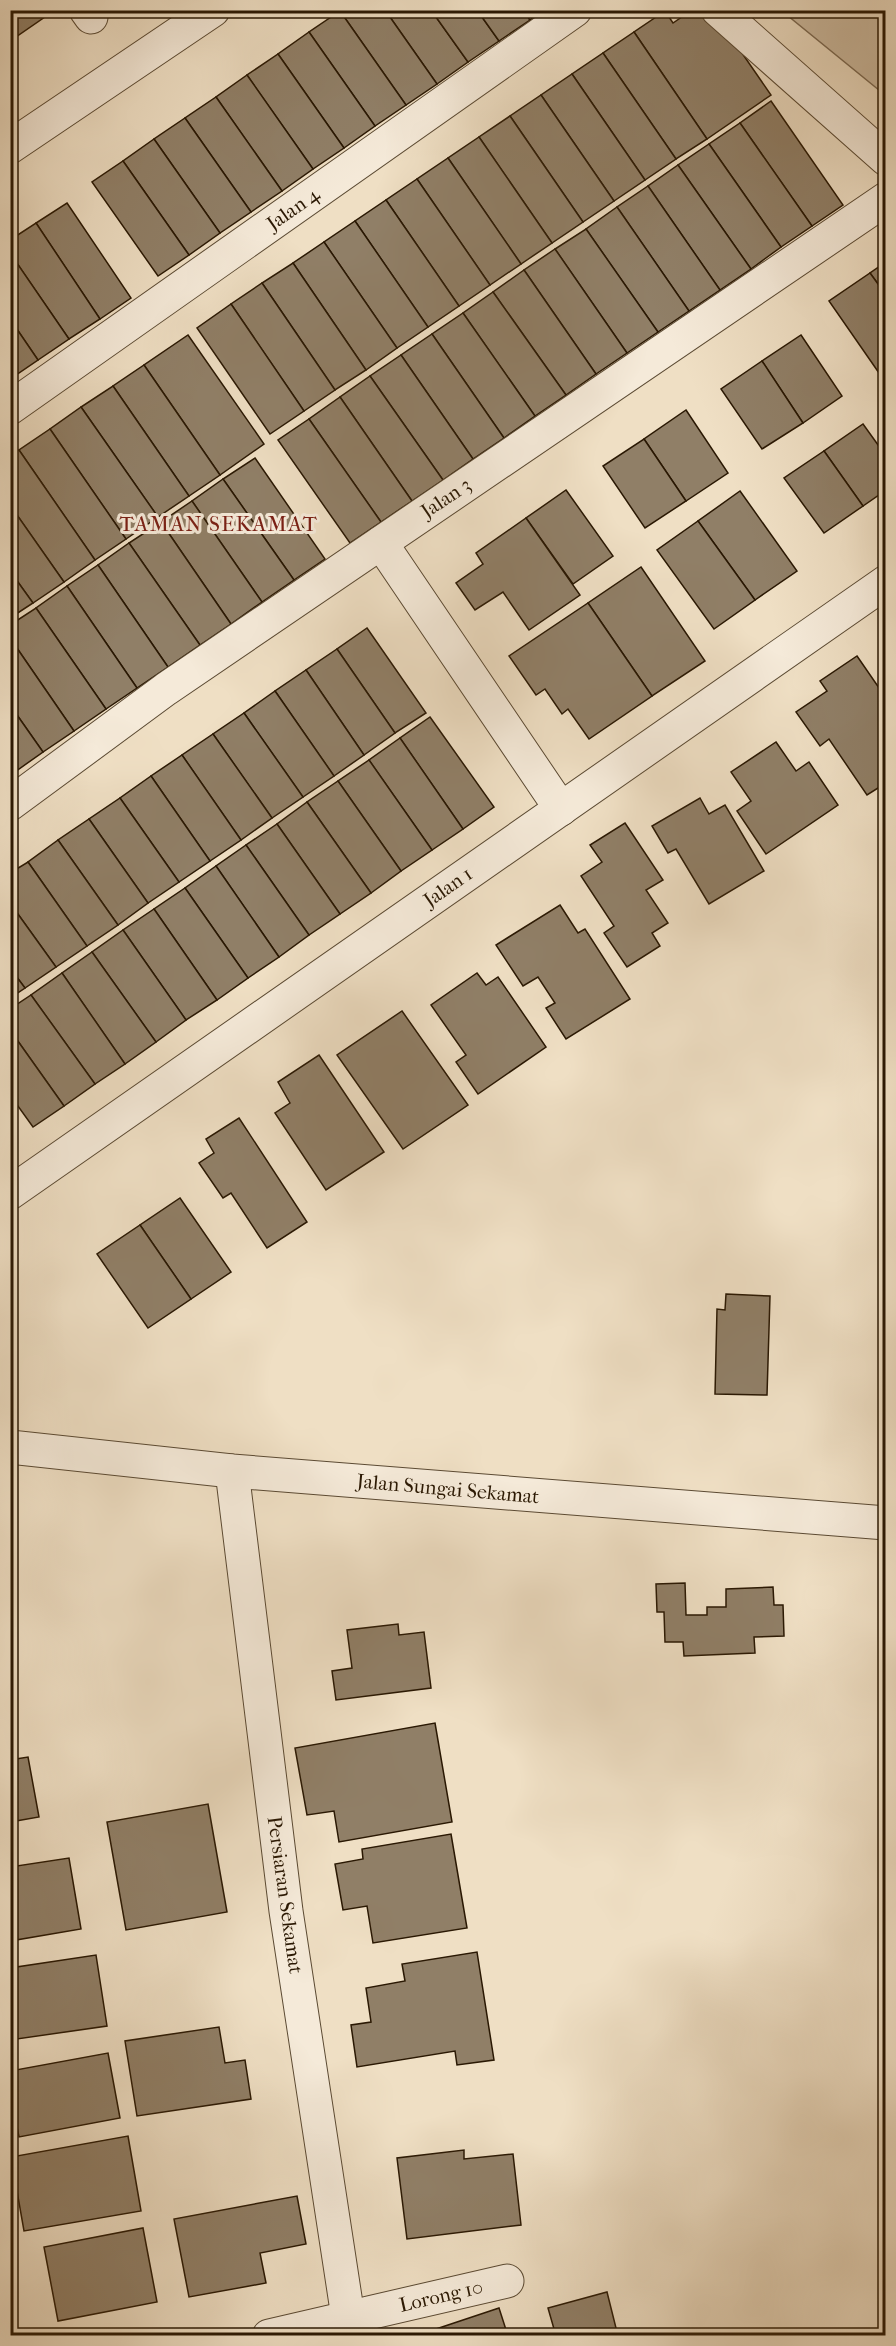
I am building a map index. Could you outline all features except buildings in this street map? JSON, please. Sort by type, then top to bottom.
[{"type":"street","points":[[10,147],[213,10]]},
{"type":"street","name":"Jalan 4","points":[[10,408],[575,10]]},
{"type":"street","points":[[718,10],[885,159]]},
{"type":"street","name":"Jalan 3","points":[[10,804],[166,689],[885,199]]},
{"type":"street","points":[[381,543],[561,809]]},
{"type":"street","name":"Jalan 1","points":[[10,1193],[885,582]]},
{"type":"street","name":"Jalan Sungai Sekamat","points":[[10,1447],[232,1472],[885,1523]]},
{"type":"street","name":"Persiaran Sekamat","points":[[232,1472],[286,1911],[348,2317]]},
{"type":"street","name":"Lorong 10","points":[[269,2336],[507,2281]]},
{"type":"shaded area","points":[[782,11],[885,11],[885,95]]},
{"type":"district","name":"TAMAN SEKAMAT","points":[[219,524]]}]
